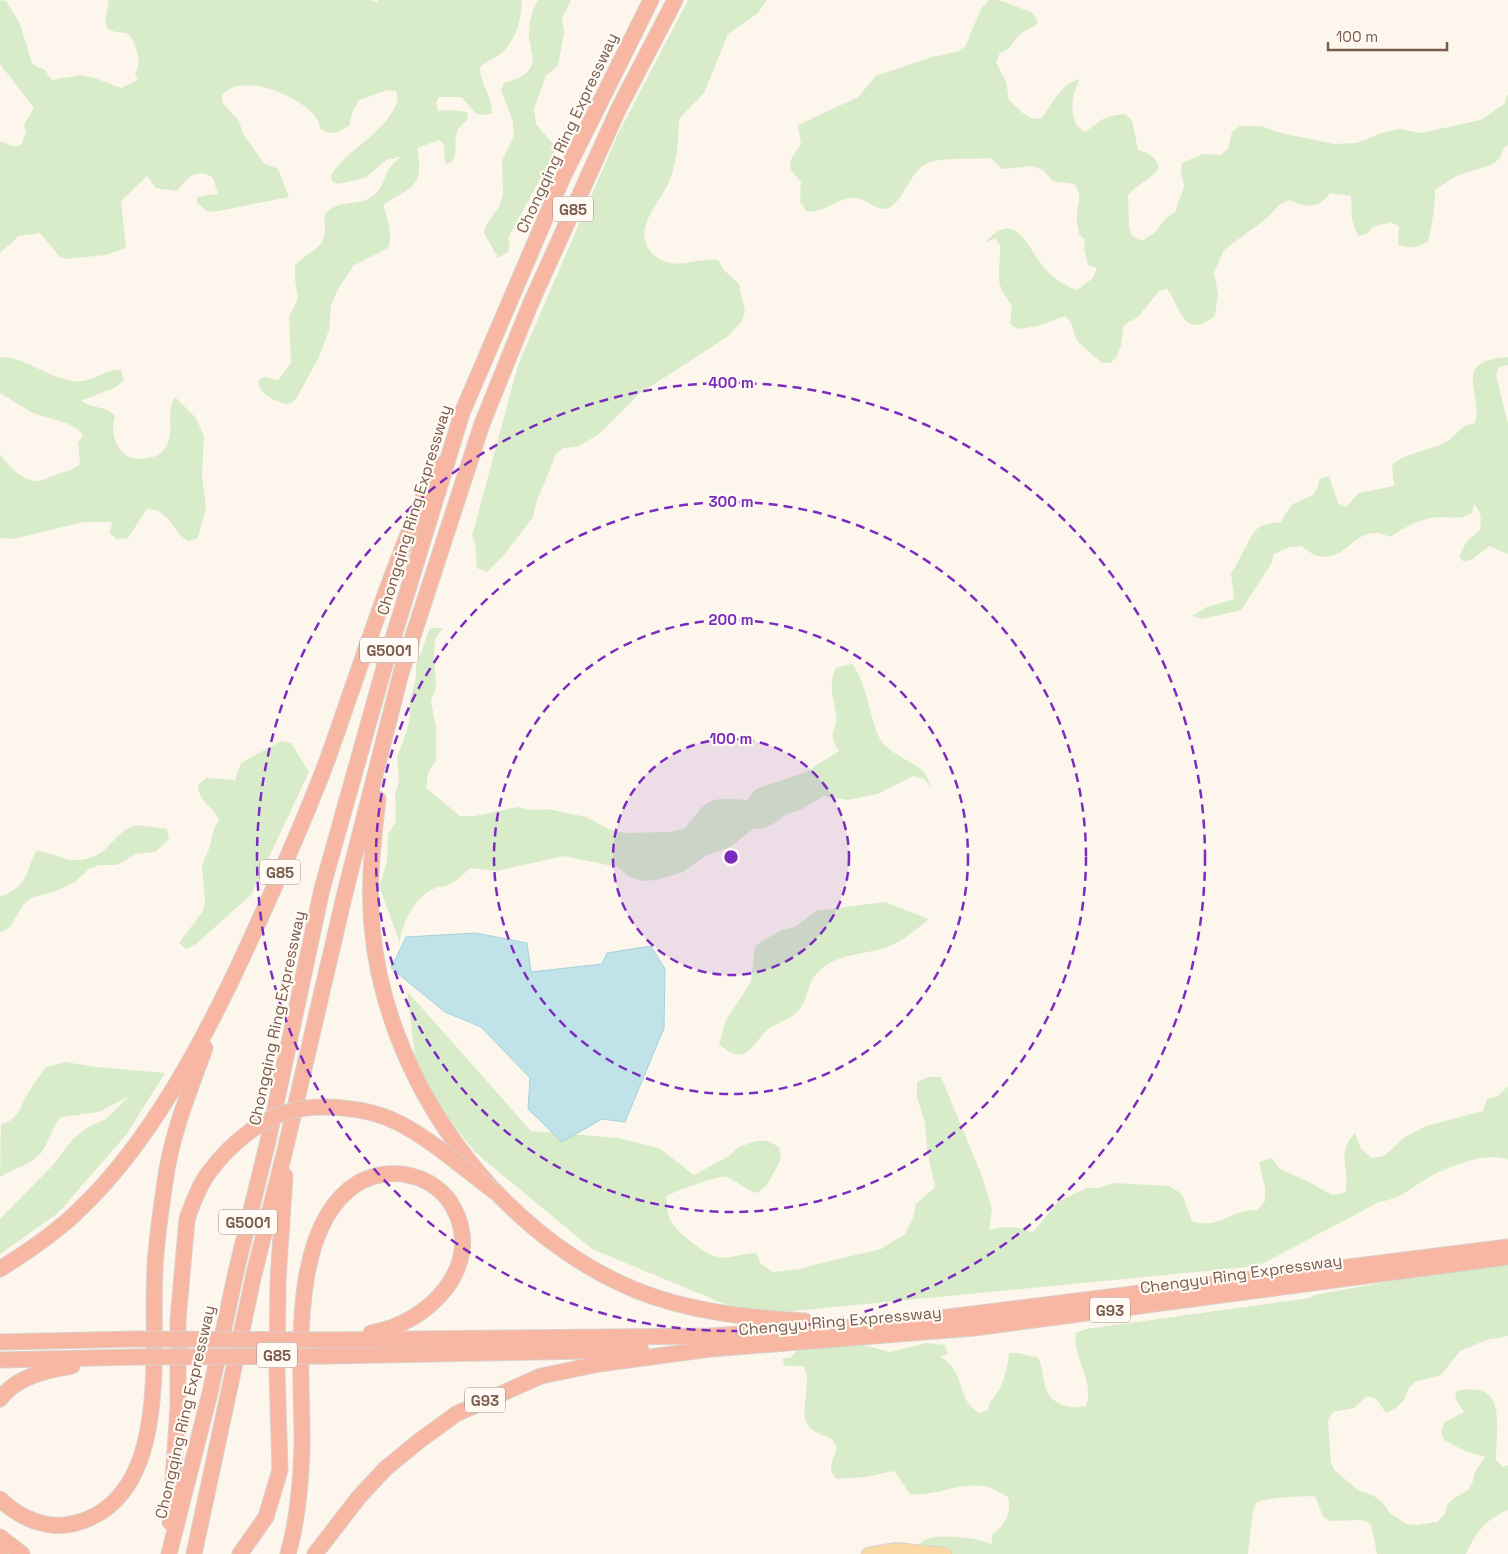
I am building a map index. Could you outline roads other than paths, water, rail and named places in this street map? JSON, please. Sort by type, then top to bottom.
[{"type":"highway","name":"Chongqing Ring Expressway","points":[[168,1554],[210,1393],[236,1272],[268,1141],[322,889],[373,706],[462,413],[563,176],[651,0]]},
{"type":"highway","name":"G85","points":[[240,1554],[254,1538],[266,1517],[280,1470],[277,1372],[278,1280],[286,1146],[345,893],[401,672],[482,424],[530,305],[622,101],[675,0]]},
{"type":"highway","name":"G85","points":[[0,1269],[78,1211],[117,1168],[171,1093],[216,1014],[268,903],[326,761],[393,573],[422,499],[462,413]]},
{"type":"highway","points":[[386,732],[371,858],[372,927],[377,966],[400,1045],[417,1083],[438,1120],[498,1194]]},
{"type":"highway","points":[[0,1499],[9,1508],[30,1520],[55,1526],[72,1524],[99,1515],[118,1499],[133,1475],[144,1449],[152,1418],[155,1268],[165,1180],[174,1136],[216,1014]]},
{"type":"highway","name":"G93","points":[[168,1554],[178,1408],[178,1320],[188,1219],[196,1196],[209,1172],[235,1143],[284,1113],[345,1107],[374,1113],[398,1123],[438,1148],[498,1194],[522,1219],[554,1244],[588,1265],[638,1290],[680,1304],[764,1319],[884,1324]]},
{"type":"highway","name":"G5001","points":[[194,1554],[254,1274],[286,1146]]},
{"type":"highway","points":[[288,1554],[294,1535],[302,1446],[299,1350],[304,1293],[312,1253],[324,1222],[338,1199],[347,1190],[370,1176],[394,1173],[413,1176],[429,1183],[447,1196],[459,1218],[464,1236],[461,1260],[453,1281],[433,1305],[384,1331],[326,1340]]},
{"type":"highway","name":"Chengyu Ring Expressway","points":[[884,1324],[1508,1247]]},
{"type":"highway","name":"Chengyu Ring Expressway","points":[[710,1349],[974,1328],[1508,1258]]},
{"type":"highway","points":[[0,1342],[136,1338],[326,1340],[709,1336],[884,1324]]},
{"type":"highway","points":[[0,1360],[710,1349]]},
{"type":"highway","name":"G93","points":[[315,1554],[353,1504],[385,1469],[419,1440],[456,1414],[541,1376],[599,1364],[710,1349]]},
{"type":"highway","points":[[0,1399],[22,1380],[52,1369],[120,1357]]},
{"type":"highway","points":[[0,1538],[22,1554]]},
{"type":"main road","points":[[868,1554],[896,1549],[945,1554]]},
{"type":"water","points":[[476,933],[527,943],[531,972],[602,964],[607,953],[651,946],[665,969],[664,1028],[625,1122],[602,1119],[562,1142],[528,1109],[530,1078],[481,1027],[445,1012],[391,968],[406,937]]}]
